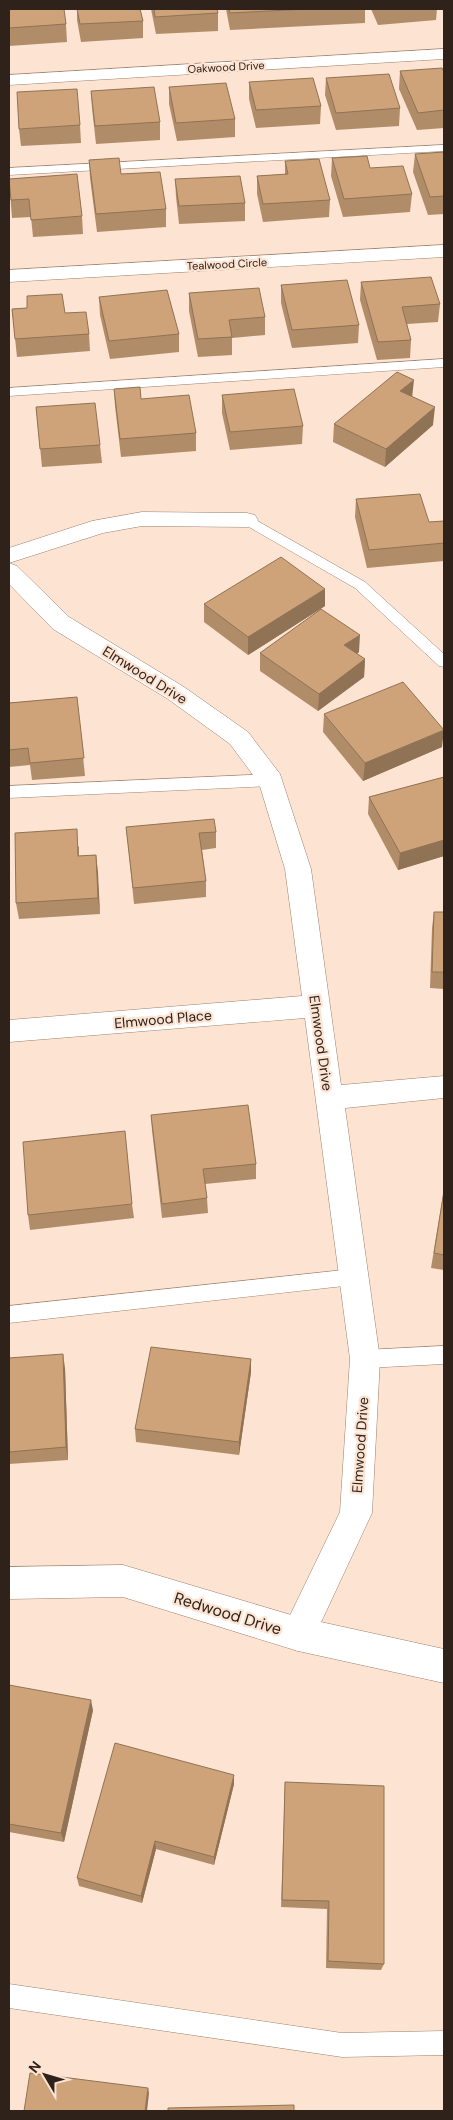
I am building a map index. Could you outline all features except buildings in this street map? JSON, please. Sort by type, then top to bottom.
[{"type":"street","name":"Oakwood Drive","points":[[9,80],[444,54]]},
{"type":"street","name":"Tealwood Circle","points":[[9,276],[444,251]]},
{"type":"street","points":[[9,556],[100,526],[142,519],[247,520]]},
{"type":"street","name":"Elmwood Drive","points":[[9,571],[61,623],[176,693],[239,738],[271,780],[298,869],[365,1359],[356,1513],[298,1634]]},
{"type":"street","name":"Elmwood Place","points":[[9,1031],[316,1006]]},
{"type":"street","points":[[329,1098],[444,1087]]},
{"type":"street","name":"Redwood Drive","points":[[9,1583],[123,1581],[298,1634],[444,1666]]},
{"type":"lane","points":[[9,172],[444,148]]},
{"type":"lane","points":[[9,392],[444,362]]},
{"type":"lane","points":[[247,520],[360,585],[444,662]]},
{"type":"lane","points":[[9,792],[271,780]]},
{"type":"lane","points":[[9,1315],[353,1277]]},
{"type":"lane","points":[[365,1359],[444,1355]]},
{"type":"lane","points":[[9,1996],[342,2045],[444,2043]]}]
